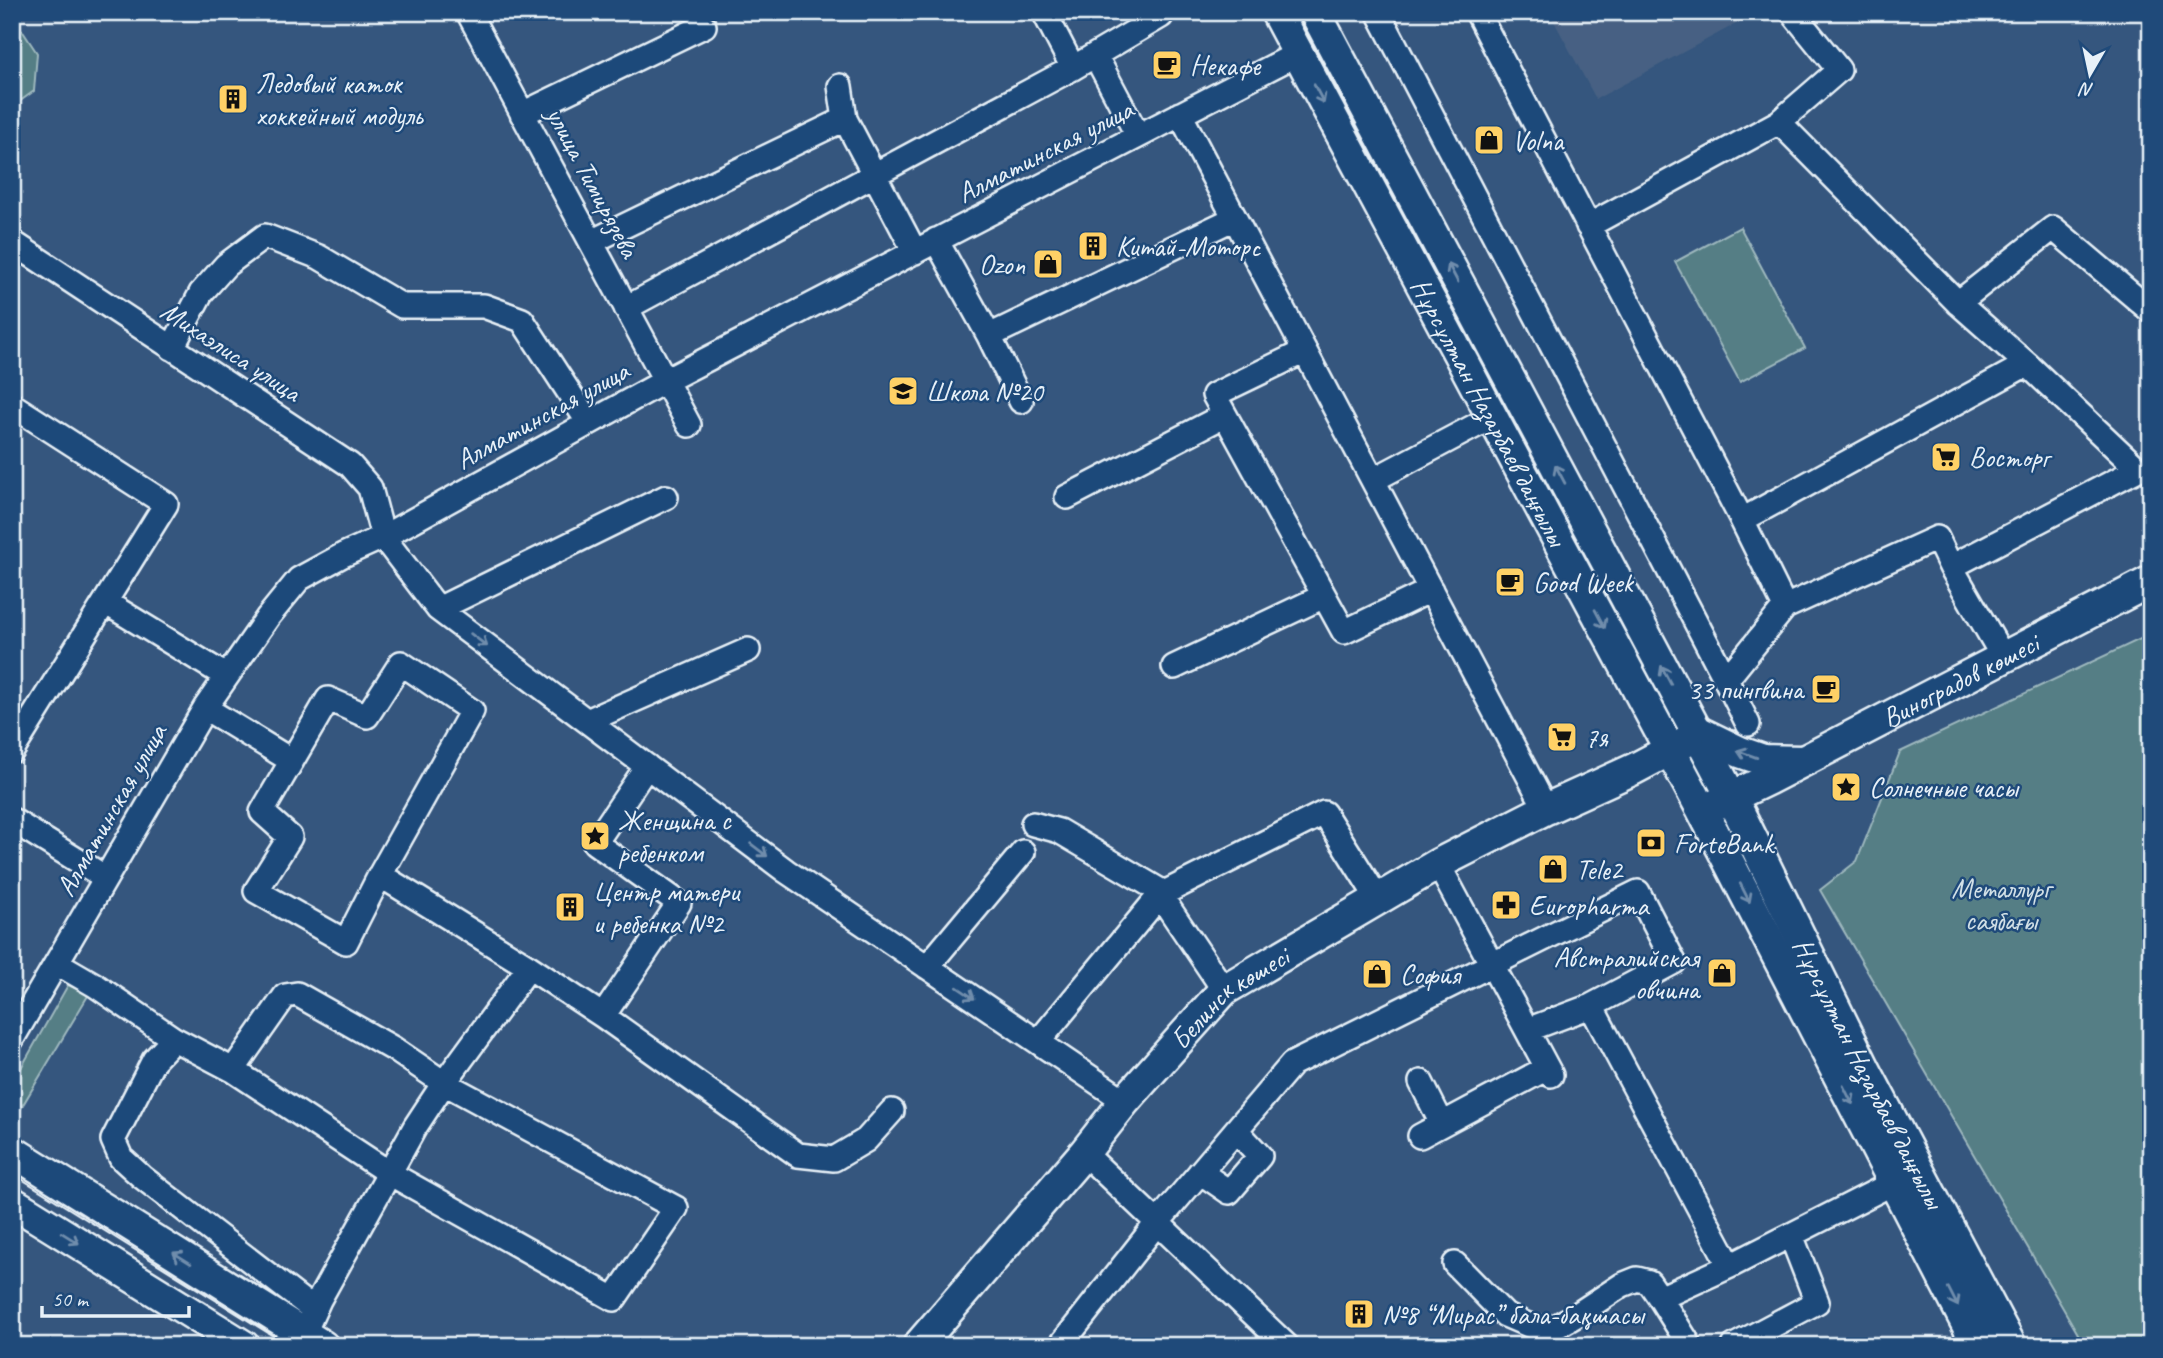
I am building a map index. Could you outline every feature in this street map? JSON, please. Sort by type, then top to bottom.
[{"type":"main road","name":"Нұрсұлтан Назарбаев даңғылы","points":[[1276,12],[1671,750],[1893,1183],[1993,1342]]},
{"type":"main road","name":"Нұрсұлтан Назарбаев даңғылы","points":[[1322,25],[1732,798],[1866,1071],[1993,1342]]},
{"type":"main road","points":[[1297,54],[1322,25]]},
{"type":"main road","name":"Виноградов көшесі","points":[[1732,798],[2151,581]]},
{"type":"main road","points":[[1696,732],[1763,760],[1803,761]]},
{"type":"main road","name":"Белинск көшесі","points":[[918,1346],[1084,1153],[1125,1101],[1224,989],[1437,864],[1546,809],[1636,768],[1671,750],[1696,732]]},
{"type":"main road","points":[[1702,810],[1732,798]]},
{"type":"main road","points":[[12,1151],[314,1330]]},
{"type":"main road","points":[[12,1202],[244,1346]]},
{"type":"street","name":"улица Тимирязева","points":[[468,12],[689,425]]},
{"type":"street","points":[[1044,12],[1073,68]]},
{"type":"street","points":[[626,308],[1073,68],[1161,16],[1159,12]]},
{"type":"street","points":[[1378,12],[1748,724]]},
{"type":"street","points":[[1477,12],[1785,607]]},
{"type":"street","points":[[1588,226],[1779,122],[1839,70],[1792,12]]},
{"type":"street","points":[[522,114],[704,26]]},
{"type":"street","name":"Алматинская улица","points":[[12,1039],[205,708],[268,617],[299,579],[383,537],[665,381],[1297,54]]},
{"type":"street","points":[[1095,55],[1138,136]]},
{"type":"street","points":[[840,86],[845,119],[915,252]]},
{"type":"street","points":[[1180,114],[1546,809]]},
{"type":"street","points":[[591,242],[845,119]]},
{"type":"street","points":[[1779,122],[1958,303],[2144,466],[1951,567]]},
{"type":"street","points":[[989,337],[1235,218]]},
{"type":"street","points":[[1958,303],[2053,228],[2151,311]]},
{"type":"street","points":[[172,348],[201,293],[226,265],[265,236],[319,257],[402,306],[484,306],[522,320],[589,423]]},
{"type":"street","points":[[936,240],[1021,401]]},
{"type":"street","name":"Михаэлиса улица","points":[[12,242],[350,465],[370,488],[383,537]]},
{"type":"street","points":[[1305,351],[1214,395],[1344,632],[1431,590]]},
{"type":"street","points":[[1742,520],[2027,363]]},
{"type":"street","points":[[12,405],[166,504],[12,751]]},
{"type":"street","points":[[1067,497],[1225,415]]},
{"type":"street","points":[[1373,480],[1492,417]]},
{"type":"street","points":[[438,609],[666,497]]},
{"type":"street","points":[[383,537],[438,609],[786,871],[1125,1101]]},
{"type":"street","points":[[1726,680],[1785,607],[1937,538],[2003,657]]},
{"type":"street","points":[[1174,667],[1324,596]]},
{"type":"street","points":[[105,602],[226,676]]},
{"type":"street","points":[[587,721],[748,650]]},
{"type":"street","points":[[401,663],[472,711],[380,875],[346,942],[256,891],[290,837],[262,812],[328,699],[367,716],[401,663]]},
{"type":"street","points":[[205,708],[292,761]]},
{"type":"street","points":[[603,1016],[679,903],[595,843],[647,766]]},
{"type":"street","points":[[1038,1042],[1162,894],[1324,813],[1378,898]]},
{"type":"street","points":[[12,820],[106,878]]},
{"type":"street","points":[[1033,824],[1059,831],[1162,894],[1224,989]]},
{"type":"street","points":[[927,967],[1023,852]]},
{"type":"street","points":[[1420,1136],[1549,1072],[1437,864]]},
{"type":"street","points":[[380,875],[603,1016],[798,1155],[834,1159],[866,1140],[892,1111]]},
{"type":"street","points":[[1060,1346],[1157,1223],[1292,1064],[1638,892],[1674,962],[1591,1006],[1527,1030]]},
{"type":"street","points":[[57,963],[95,985],[174,1040],[233,1070],[389,1173],[614,1299],[676,1209],[444,1083],[394,1049],[297,993],[285,996],[233,1070]]},
{"type":"street","points":[[174,1040],[154,1060],[113,1140],[121,1158],[314,1330],[389,1173],[415,1127],[529,967]]},
{"type":"street","points":[[1591,1006],[1730,1266]]},
{"type":"street","points":[[1421,1082],[1442,1124]]},
{"type":"street","points":[[1200,1172],[1229,1192],[1260,1156],[1236,1130]]},
{"type":"street","points":[[1084,1153],[1287,1346]]},
{"type":"street","points":[[1660,1298],[1730,1266],[1893,1183]]},
{"type":"street","points":[[1734,1346],[1817,1302],[1791,1234]]},
{"type":"street","points":[[1455,1265],[1505,1315],[1533,1327],[1552,1329],[1622,1285],[1637,1279],[1649,1282],[1690,1346]]},
{"type":"shaded area","points":[[1549,12],[1758,12],[1596,99]]},
{"type":"green space","points":[[12,15],[37,53],[34,91],[12,107]]},
{"type":"green space","points":[[1740,227],[1805,348],[1740,382],[1675,262]]},
{"type":"green space","name":"Металлург саябағы","points":[[2151,634],[2151,1346],[2085,1346],[1820,890],[1857,861],[1900,752]]},
{"type":"green space","points":[[68,985],[89,994],[12,1123],[12,1084]]},
{"type":"tram line","points":[[12,1173],[289,1346]]},
{"type":"place","name":"Некафе","points":[[1167,65]]},
{"type":"place","name":"Ледовый каток хоккейный модуль","points":[[233,99]]},
{"type":"place","name":"Volna","points":[[1489,140]]},
{"type":"place","name":"Китай-Моторс","points":[[1093,246]]},
{"type":"place","name":"Ozon","points":[[1048,264]]},
{"type":"place","name":"Школа №20","points":[[903,391]]},
{"type":"place","name":"Восторг","points":[[1946,457]]},
{"type":"place","name":"Good Week","points":[[1510,582]]},
{"type":"place","name":"33 пингвина","points":[[1826,689]]},
{"type":"place","name":"7я","points":[[1562,737]]},
{"type":"place","name":"Солнечные часы","points":[[1846,787]]},
{"type":"place","name":"Женщина с ребенком","points":[[595,836]]},
{"type":"place","name":"ForteBank","points":[[1651,843]]},
{"type":"place","name":"Tele2","points":[[1553,869]]},
{"type":"place","name":"Europharma","points":[[1506,905]]},
{"type":"place","name":"Центр матери и ребенка №2","points":[[570,907]]},
{"type":"place","name":"Австралийская овчина","points":[[1722,973]]},
{"type":"place","name":"София","points":[[1377,974]]},
{"type":"place","name":"№8 “Мирас” бала-бақшасы","points":[[1359,1314]]}]
